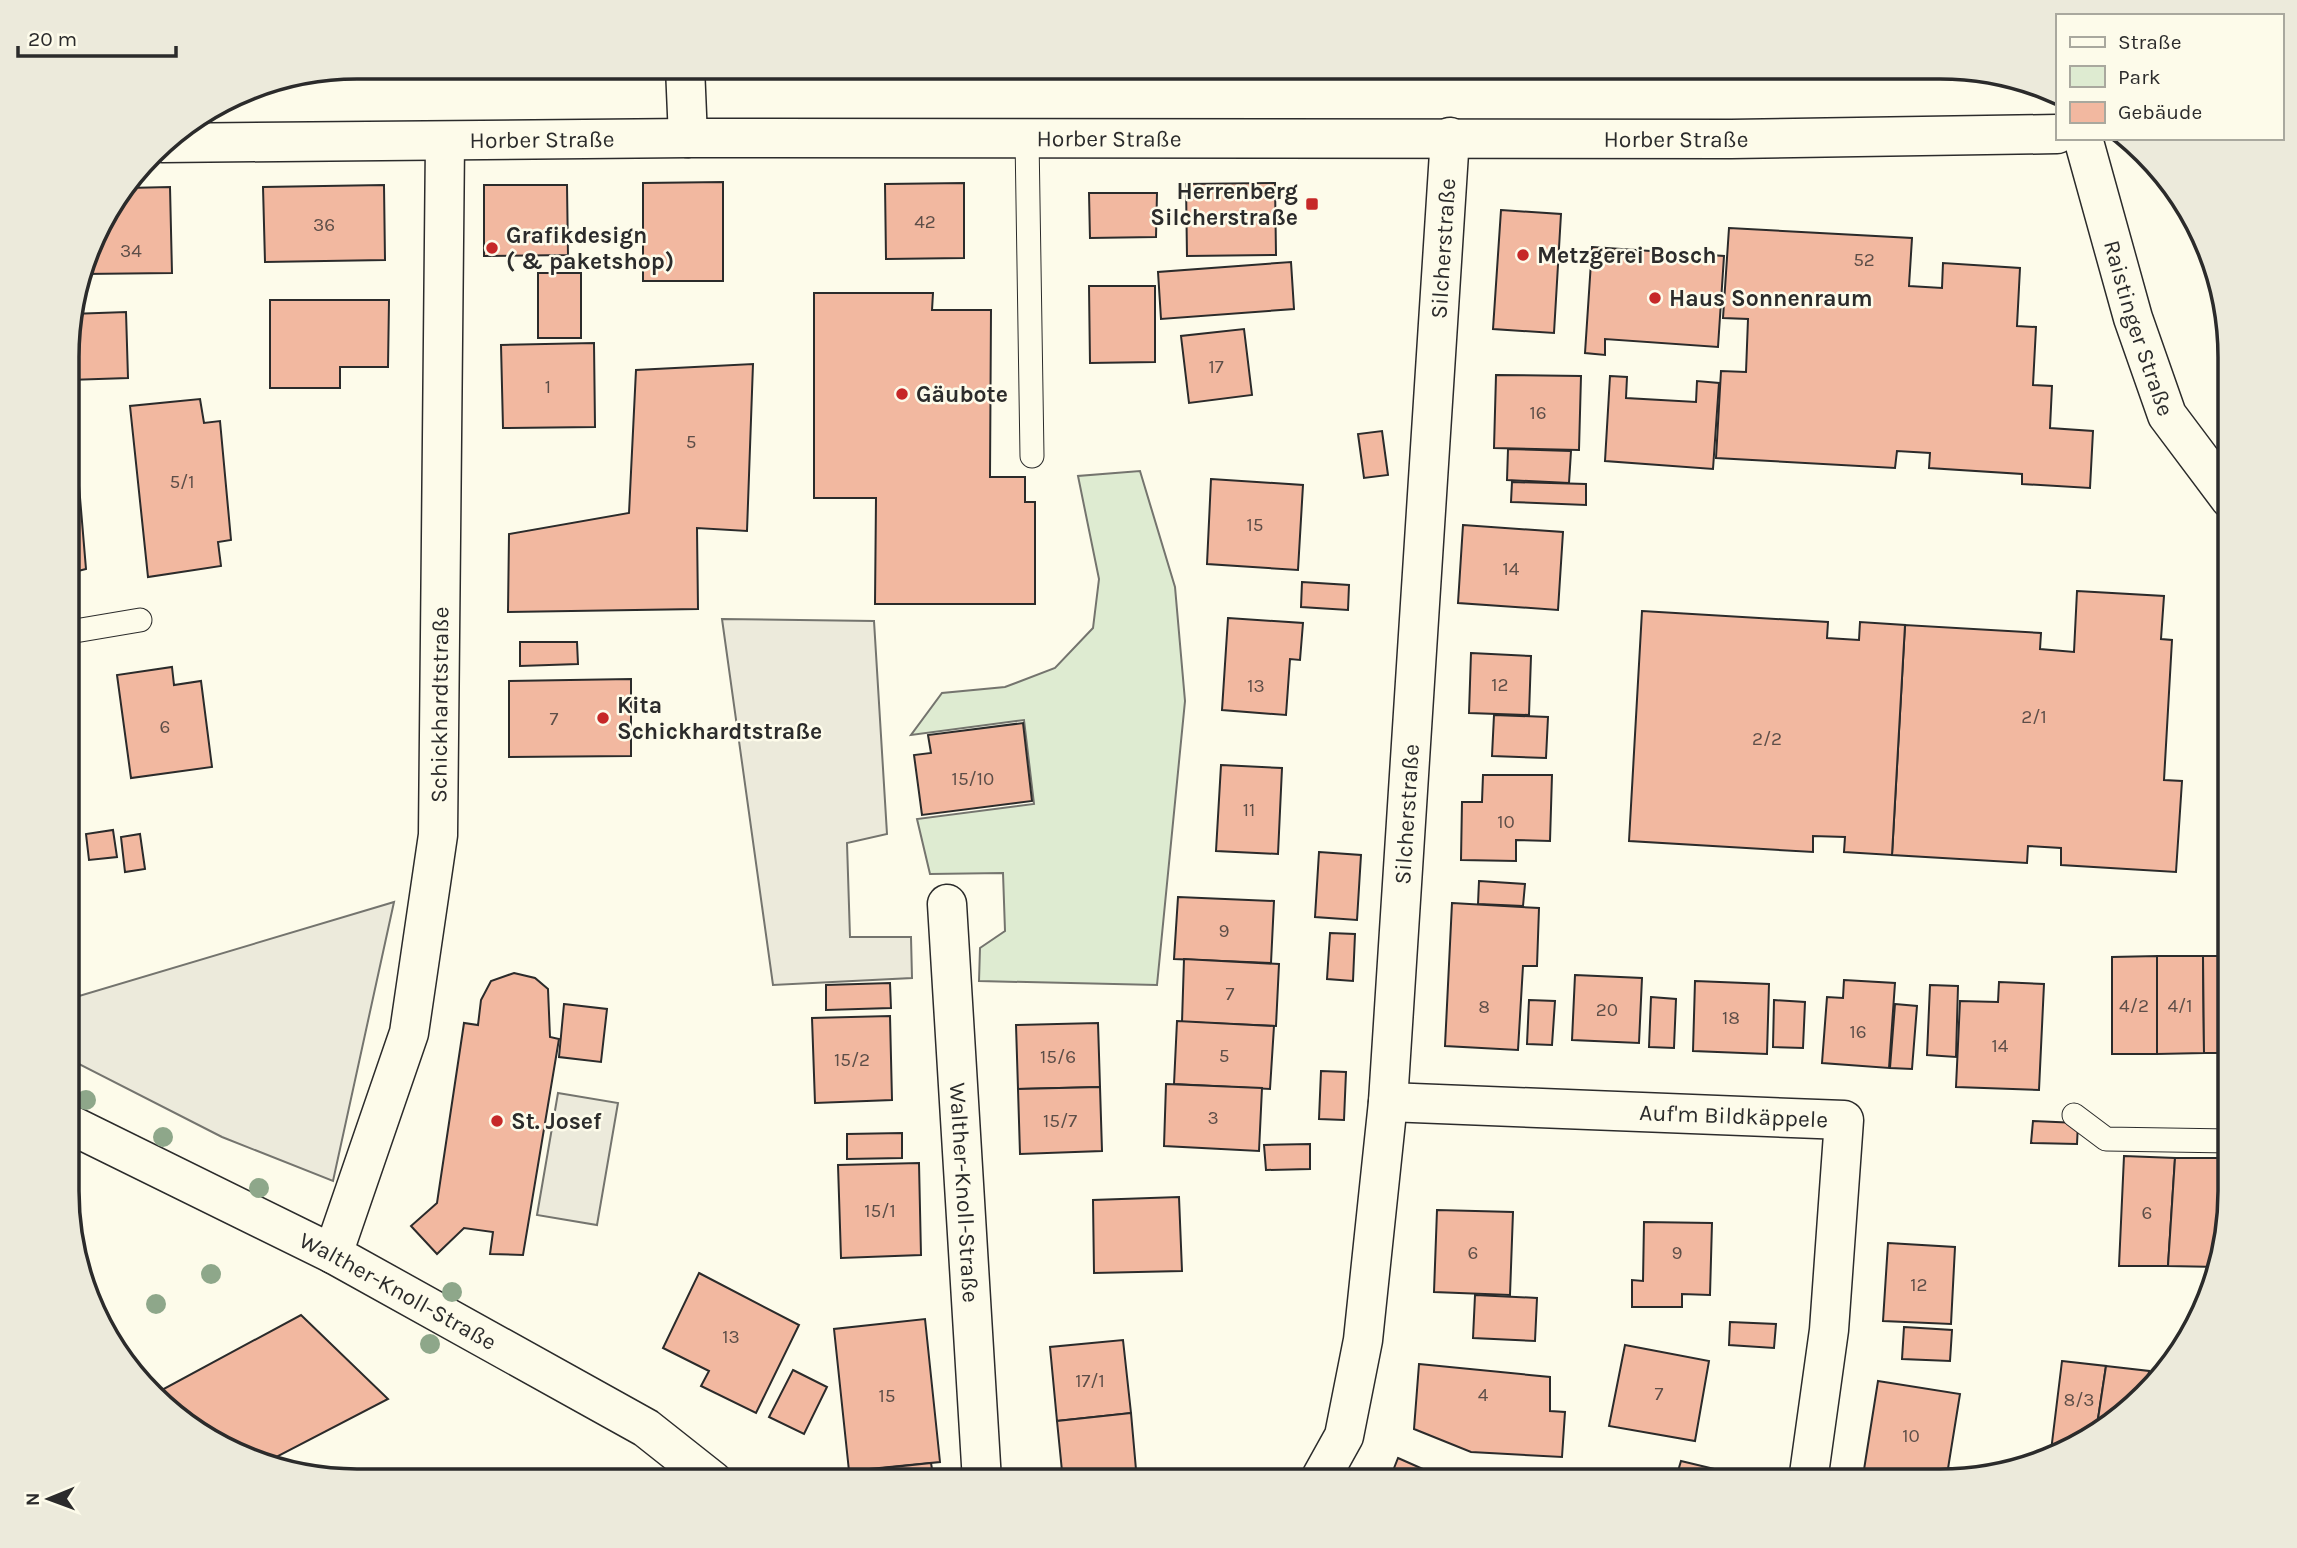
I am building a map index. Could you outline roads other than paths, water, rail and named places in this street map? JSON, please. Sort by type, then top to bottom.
[{"type":"street","points":[[686,79],[688,138]]},
{"type":"street","name":"Horber Straße","points":[[179,143],[688,138],[1731,139],[2056,134]]},
{"type":"street","name":"Silcherstraße","points":[[1326,1469],[1344,1436],[1363,1340],[1388,1102],[1450,137]]},
{"type":"street","name":"Raistinger Straße","points":[[2085,140],[2133,318],[2167,415],[2218,483]]},
{"type":"street","name":"Schickhardtstraße","points":[[332,1254],[409,1033],[438,835],[445,142]]},
{"type":"street","name":"Walther-Knoll-Straße","points":[[947,904],[981,1469]]},
{"type":"street","name":"Auf'm Bildkäppele","points":[[1388,1102],[1844,1120],[1829,1330],[1810,1469]]},
{"type":"street","name":"Walther-Knoll-Straße","points":[[79,1129],[332,1254],[646,1428],[698,1469]]},
{"type":"lane","points":[[1027,138],[1032,456]]},
{"type":"lane","points":[[79,630],[139,620]]},
{"type":"lane","points":[[2074,1115],[2106,1139],[2218,1140]]},
{"type":"place","name":"Herrenberg Silcherstraße","points":[[1312,204]]},
{"type":"place","name":"Grafikdesign ( & paketshop)","points":[[492,248]]},
{"type":"place","name":"Metzgerei Bosch","points":[[1523,255]]},
{"type":"place","name":"Haus Sonnenraum","points":[[1655,298]]},
{"type":"place","name":"Gäubote","points":[[902,394]]},
{"type":"place","name":"Kita Schickhardtstraße","points":[[603,718]]},
{"type":"place","name":"St. Josef","points":[[497,1121]]}]
